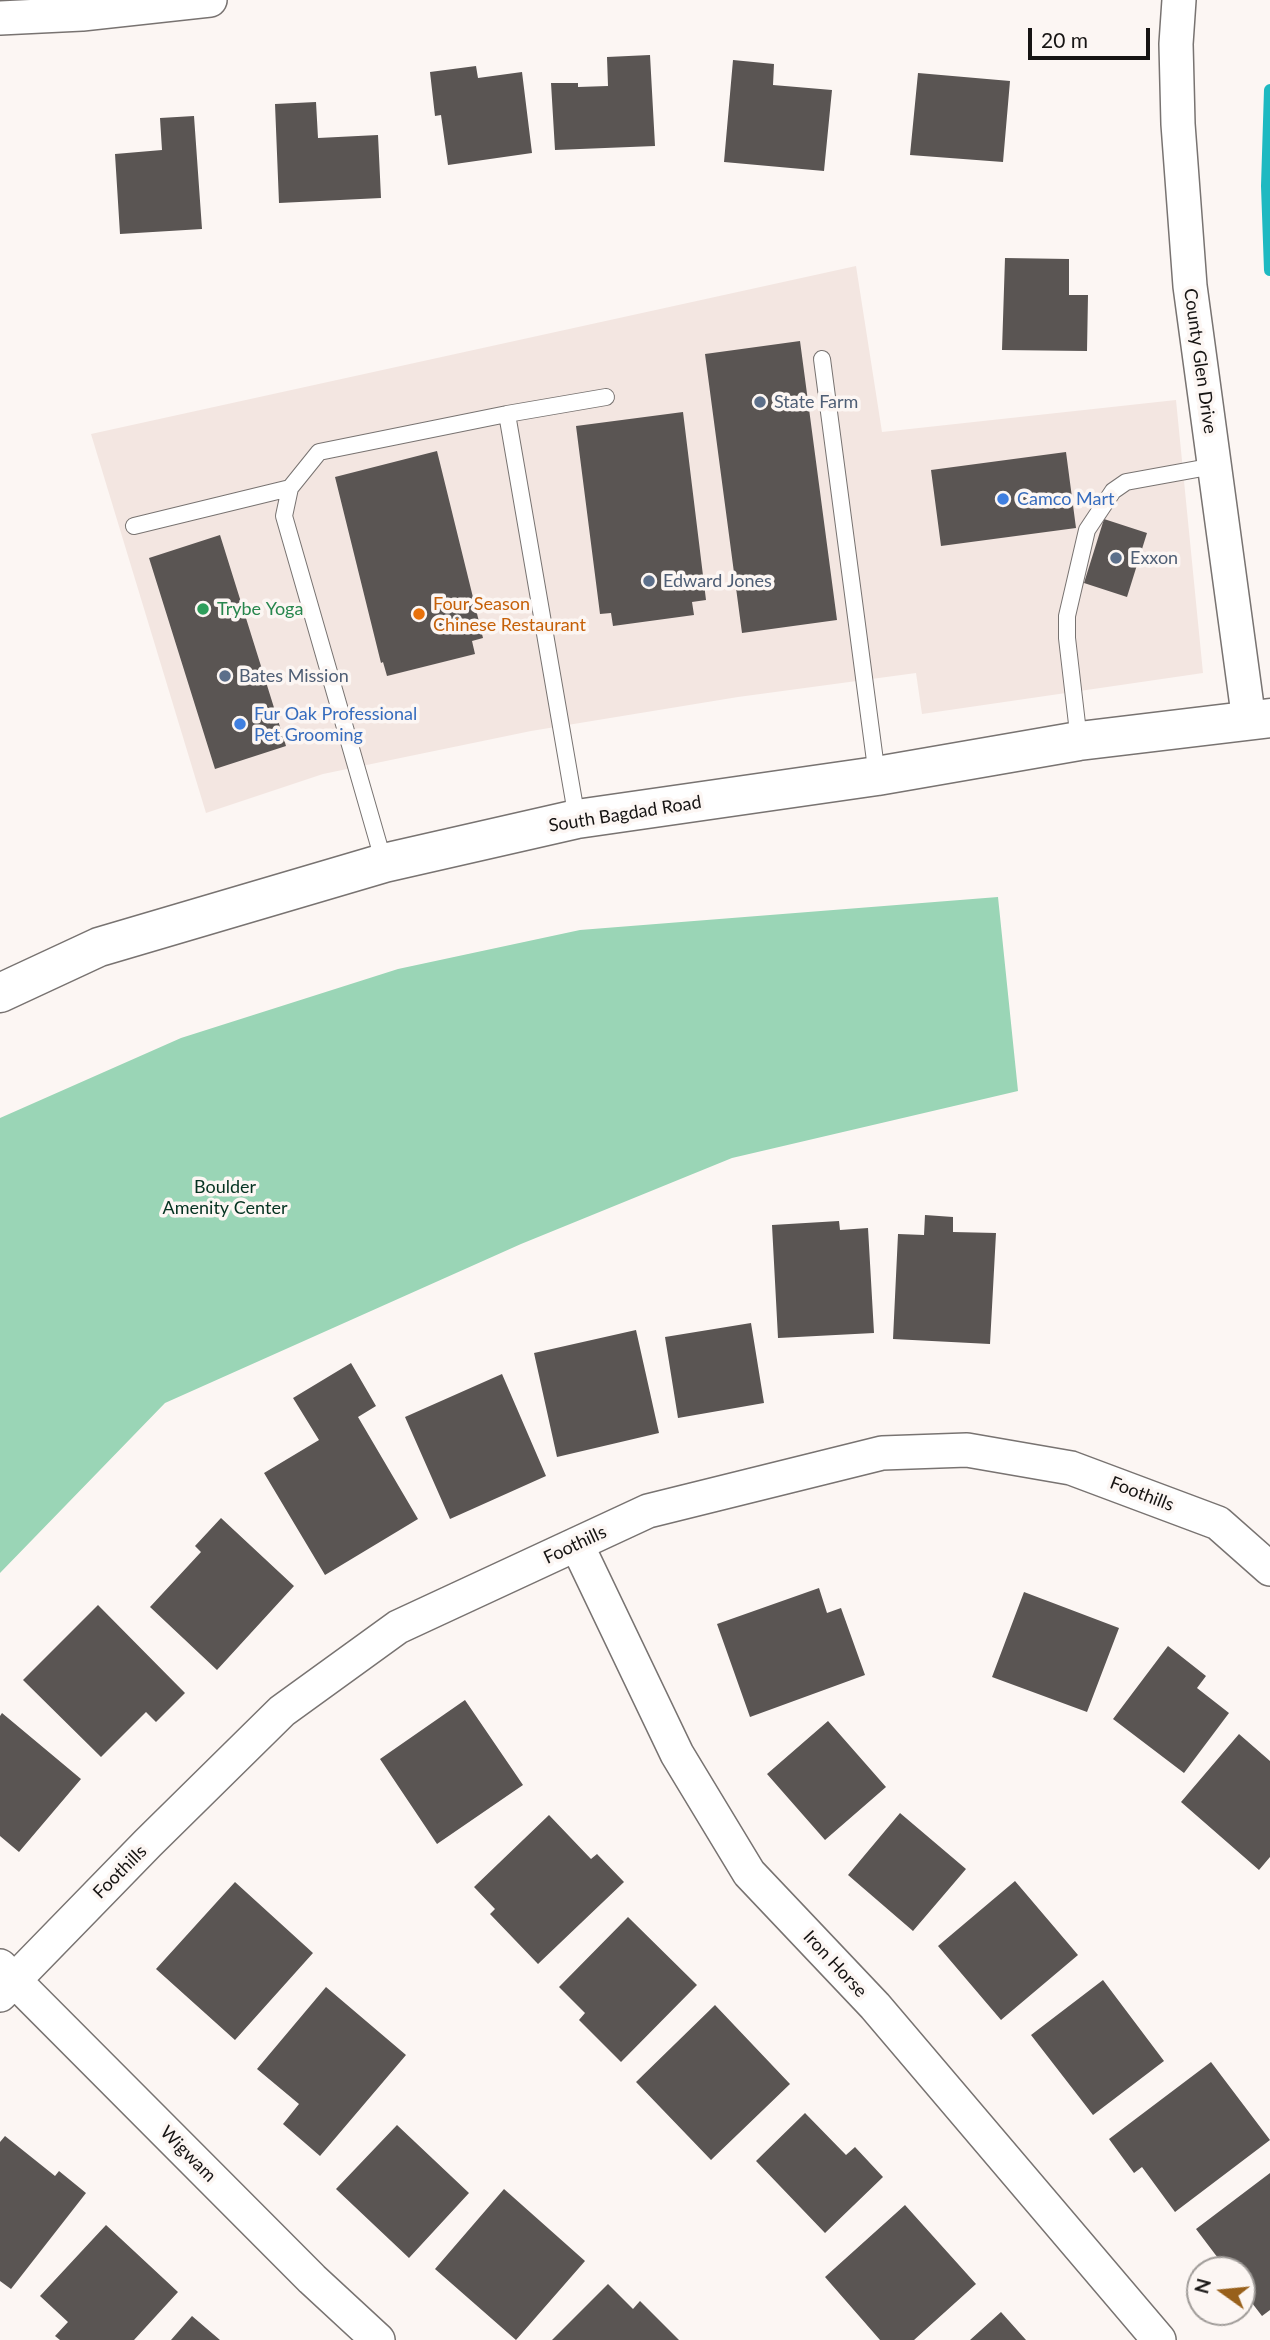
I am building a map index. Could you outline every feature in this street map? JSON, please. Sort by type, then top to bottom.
[{"type":"main road","name":"South Bagdad Road","points":[[0,993],[99,947],[384,863],[577,819],[877,776],[1079,741],[1259,719]]},
{"type":"street","points":[[0,18],[82,14],[210,0]]},
{"type":"street","name":"County Glen Drive","points":[[1179,0],[1176,44],[1178,124],[1190,286],[1214,467],[1259,719]]},
{"type":"street","name":"Foothills","points":[[4,1980],[282,1712],[398,1627],[648,1511],[882,1453],[967,1450],[1071,1468],[1218,1523],[1270,1569]]},
{"type":"street","name":"Iron Horse","points":[[577,1545],[677,1754],[749,1873],[875,2006],[1159,2340]]},
{"type":"street","name":"Wigwam","points":[[4,1980],[378,2340]]},
{"type":"lane","points":[[822,359],[877,776]]},
{"type":"lane","points":[[384,863],[287,529],[284,516],[290,488],[318,452],[606,397]]},
{"type":"lane","points":[[507,414],[577,819]]},
{"type":"lane","points":[[1079,741],[1067,638],[1067,616],[1087,530],[1113,491],[1126,482],[1214,467]]},
{"type":"lane","points":[[134,526],[290,488]]},
{"type":"shaded area","points":[[856,266],[882,432],[1176,400],[1203,673],[922,714],[916,673],[738,697],[531,731],[323,774],[206,813],[91,434]]},
{"type":"green space","name":"Boulder Amenity Center","points":[[998,897],[1018,1091],[732,1158],[521,1244],[165,1403],[0,1573],[0,1118],[181,1038],[398,969],[580,930]]},
{"type":"building","points":[[650,55],[655,146],[555,150],[551,83],[578,83],[578,87],[608,86],[607,57]]},
{"type":"building","points":[[733,60],[774,64],[773,85],[832,90],[824,171],[724,162]]},
{"type":"building","points":[[476,66],[478,78],[522,72],[532,153],[448,165],[441,115],[435,116],[430,72]]},
{"type":"building","points":[[918,73],[1010,81],[1003,162],[910,155]]},
{"type":"building","points":[[316,102],[318,138],[378,135],[381,198],[279,203],[275,104]]},
{"type":"building","points":[[194,116],[202,229],[120,234],[115,154],[162,150],[160,118]]},
{"type":"building","points":[[1005,258],[1069,259],[1069,295],[1088,295],[1087,351],[1002,350]]},
{"type":"building","points":[[800,341],[837,620],[742,633],[705,354]]},
{"type":"building","points":[[683,412],[706,600],[692,602],[694,615],[613,626],[611,613],[600,614],[576,426]]},
{"type":"building","points":[[437,451],[483,638],[472,641],[475,654],[387,676],[383,662],[381,663],[335,477]]},
{"type":"building","name":"Camco Mart","points":[[1066,452],[1076,528],[941,546],[931,470]]},
{"type":"building","name":"Exxon","points":[[1104,519],[1147,533],[1127,597],[1084,583]]},
{"type":"building","points":[[220,535],[286,746],[215,769],[149,558]]},
{"type":"building","points":[[925,1215],[953,1217],[953,1232],[996,1233],[990,1344],[893,1339],[898,1234],[924,1235]]},
{"type":"building","points":[[839,1221],[840,1230],[868,1228],[874,1333],[778,1338],[772,1225]]},
{"type":"building","points":[[751,1323],[764,1403],[678,1418],[665,1337]]},
{"type":"building","points":[[636,1330],[659,1433],[557,1457],[534,1353]]},
{"type":"building","points":[[351,1363],[376,1406],[358,1417],[418,1519],[325,1575],[264,1473],[319,1440],[293,1398]]},
{"type":"building","points":[[502,1374],[546,1476],[450,1519],[405,1417]]},
{"type":"building","points":[[221,1518],[294,1586],[217,1670],[150,1607],[201,1552],[195,1546]]},
{"type":"building","points":[[819,1588],[827,1613],[841,1608],[865,1675],[750,1717],[717,1624]]},
{"type":"building","points":[[1024,1592],[1119,1628],[1087,1712],[992,1677]]},
{"type":"building","points":[[98,1605],[185,1693],[156,1722],[146,1712],[101,1757],[23,1680]]},
{"type":"building","points":[[1168,1646],[1206,1676],[1197,1688],[1229,1713],[1184,1773],[1113,1719]]},
{"type":"building","points":[[465,1700],[523,1785],[437,1844],[380,1759]]},
{"type":"building","points":[[2,1713],[81,1779],[19,1852],[0,1836]]},
{"type":"building","points":[[828,1721],[886,1787],[825,1840],[767,1774]]},
{"type":"building","points":[[1239,1734],[1270,1761],[1270,1857],[1259,1870],[1181,1802]]},
{"type":"building","points":[[900,1813],[966,1869],[913,1931],[848,1875]]},
{"type":"building","points":[[549,1815],[591,1859],[597,1854],[624,1882],[538,1964],[490,1914],[495,1909],[474,1887]]},
{"type":"building","points":[[1015,1881],[1078,1955],[1001,2020],[938,1946]]},
{"type":"building","points":[[235,1882],[313,1953],[235,2040],[156,1969]]},
{"type":"building","points":[[628,1917],[697,1985],[621,2062],[579,2020],[585,2013],[559,1987]]},
{"type":"building","points":[[1103,1980],[1164,2061],[1093,2115],[1031,2035]]},
{"type":"building","points":[[326,1987],[406,2055],[320,2156],[283,2124],[299,2104],[257,2069]]},
{"type":"building","points":[[715,2005],[790,2084],[711,2160],[636,2082]]},
{"type":"building","points":[[1211,2062],[1270,2140],[1175,2212],[1142,2167],[1134,2173],[1109,2139]]},
{"type":"building","points":[[805,2113],[846,2155],[855,2147],[883,2177],[825,2233],[756,2161]]},
{"type":"building","points":[[397,2125],[469,2193],[409,2258],[336,2189]]},
{"type":"building","points":[[5,2136],[55,2176],[59,2171],[86,2193],[11,2289],[0,2281],[0,2142]]},
{"type":"building","points":[[1270,2173],[1270,2310],[1262,2316],[1256,2308],[1256,2256],[1216,2256],[1196,2229]]},
{"type":"building","points":[[504,2189],[585,2261],[516,2340],[435,2269]]},
{"type":"building","points":[[905,2205],[976,2284],[914,2340],[880,2340],[825,2277]]},
{"type":"building","points":[[106,2225],[178,2292],[134,2340],[60,2340],[55,2336],[68,2322],[40,2296]]},
{"type":"building","points":[[608,2284],[633,2309],[640,2301],[679,2340],[552,2340]]},
{"type":"building","points":[[1001,2312],[1026,2340],[970,2340]]},
{"type":"building","points":[[192,2316],[220,2340],[171,2340]]},
{"type":"waterway","points":[[1270,90],[1267,186],[1270,270]]},
{"type":"place","name":"State Farm","points":[[760,402]]},
{"type":"place","name":"Camco Mart","points":[[1003,499]]},
{"type":"place","name":"Exxon","points":[[1116,558]]},
{"type":"place","name":"Edward Jones","points":[[649,581]]},
{"type":"place","name":"Trybe Yoga","points":[[203,609]]},
{"type":"place","name":"Four Season Chinese Restaurant","points":[[419,614]]},
{"type":"place","name":"Bates Mission","points":[[225,676]]},
{"type":"place","name":"Fur Oak Professional Pet Grooming","points":[[240,724]]}]
